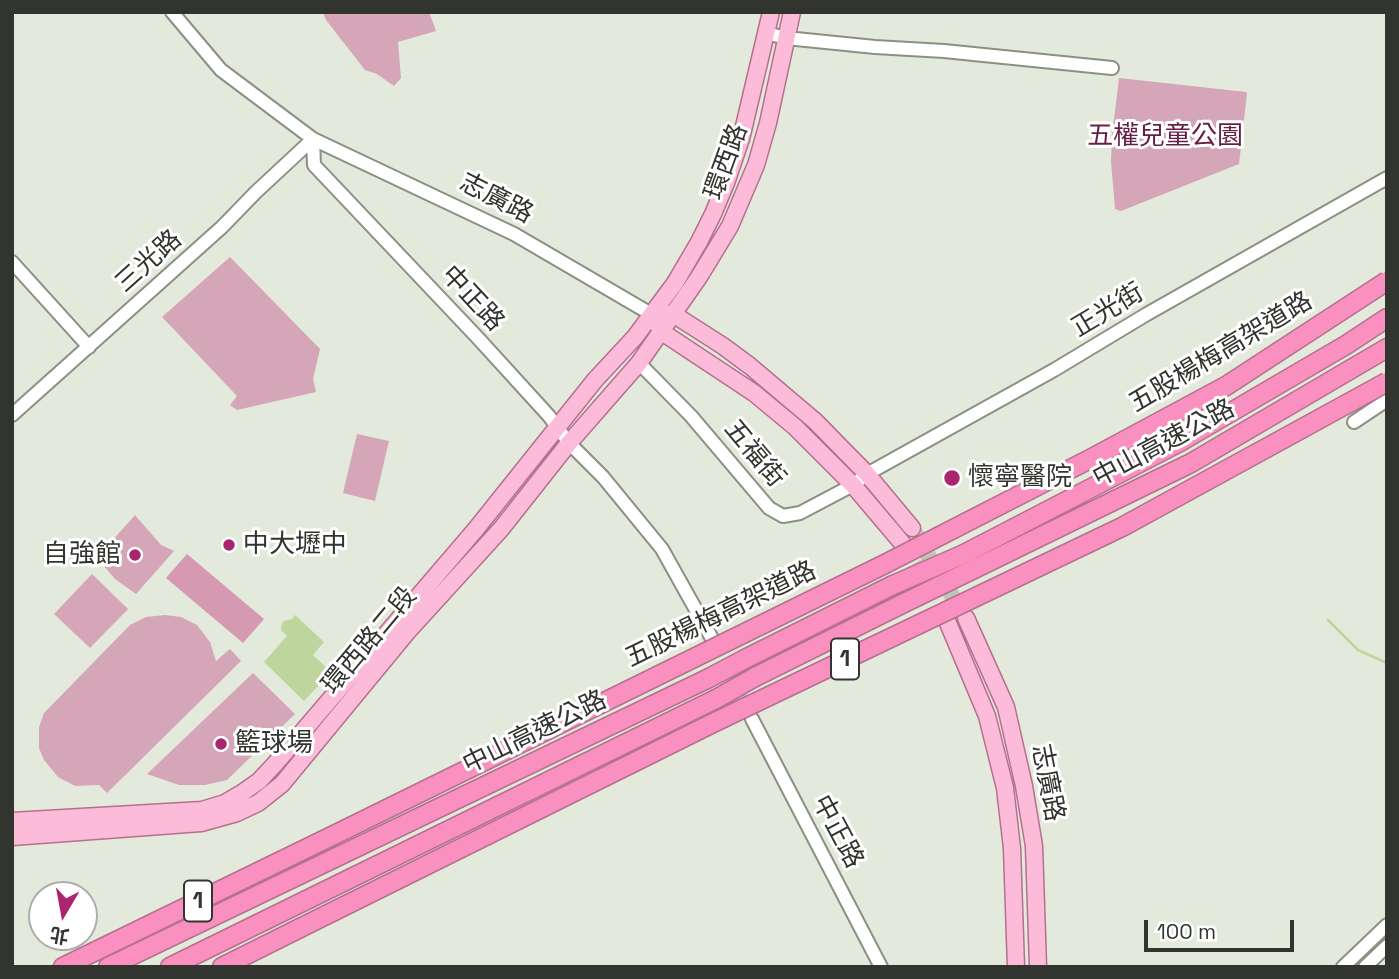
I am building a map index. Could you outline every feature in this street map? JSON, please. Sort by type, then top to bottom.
[{"type":"highway","name":"五股楊梅高架道路","points":[[63,967],[873,570],[1090,459],[1226,386],[1387,281]]},
{"type":"highway","name":"中山高速公路","points":[[108,967],[707,680],[893,585],[964,554],[1180,442],[1387,318]]},
{"type":"highway","name":"中山高速公路","points":[[170,967],[1191,463],[1387,348]]},
{"type":"highway","name":"1","points":[[222,967],[715,722],[1122,527],[1387,382]]},
{"type":"main road","name":"環西路","points":[[652,314],[675,283],[699,242],[722,194],[741,138],[771,12]]},
{"type":"main road","name":"環西路","points":[[673,314],[724,236],[745,193],[768,123],[792,12]]},
{"type":"main road","points":[[902,543],[853,485],[795,428],[754,393],[662,332],[652,314],[673,314],[750,366],[815,421],[867,474],[912,528]]},
{"type":"main road","name":"環西路二段","points":[[12,821],[202,810],[225,803],[259,781],[476,529],[595,380],[635,337],[652,314]]},
{"type":"main road","name":"環西路二段","points":[[12,837],[201,823],[237,813],[258,803],[282,783],[409,630],[501,529],[569,443],[639,363],[673,314]]},
{"type":"main road","name":"志廣路","points":[[966,618],[1006,707],[1024,786],[1034,846],[1038,967]]},
{"type":"main road","name":"志廣路","points":[[948,623],[987,716],[1005,788],[1012,848],[1016,967]]},
{"type":"street","points":[[172,12],[222,70],[313,139]]},
{"type":"street","points":[[766,33],[786,38],[1112,68]]},
{"type":"street","name":"志廣路","points":[[313,139],[514,234],[652,314]]},
{"type":"street","name":"三光路","points":[[12,415],[222,227],[313,139]]},
{"type":"street","name":"中正路","points":[[313,139],[314,164],[558,426],[569,443],[603,477],[662,549],[715,644]]},
{"type":"street","name":"正光街","points":[[853,485],[867,474],[1054,370],[1387,178]]},
{"type":"street","points":[[12,262],[89,346]]},
{"type":"street","name":"五福街","points":[[639,363],[691,416],[769,508],[783,516],[800,513],[853,485]]},
{"type":"street","points":[[1354,422],[1387,400]]},
{"type":"street","name":"中正路","points":[[752,719],[881,967]]},
{"type":"street","points":[[1343,967],[1387,925]]},
{"type":"street","points":[[1365,967],[1387,946]]},
{"type":"green space","points":[[429,12],[436,31],[398,42],[401,78],[394,86],[377,74],[365,70],[326,20],[323,13]]},
{"type":"green space","name":"五權兒童公園","points":[[1119,78],[1246,92],[1239,164],[1121,211],[1115,209],[1111,161]]},
{"type":"green space","points":[[230,257],[320,349],[313,379],[316,392],[237,410],[230,405],[237,396],[162,317]]},
{"type":"green space","points":[[357,434],[389,441],[375,501],[343,493]]},
{"type":"green space","name":"自強館","points":[[135,515],[161,545],[174,551],[136,594],[115,579],[97,558]]},
{"type":"green space","points":[[92,574],[128,609],[90,648],[54,614]]},
{"type":"green space","points":[[146,617],[181,617],[197,625],[210,642],[216,661],[230,649],[241,661],[107,793],[99,785],[75,786],[58,777],[44,760],[39,748],[39,727],[44,713],[130,625]]},
{"type":"green space","name":"籃球場","points":[[253,673],[295,714],[227,780],[205,785],[179,785],[147,774]]},
{"type":"shaded area","points":[[187,554],[264,619],[243,643],[166,578]]},
{"type":"shaded area","points":[[295,615],[324,642],[313,655],[331,672],[304,701],[264,662],[287,636],[281,630],[284,621]]},
{"type":"waterway","points":[[1328,620],[1358,650],[1387,663]]},
{"type":"tunnel","points":[[912,528],[964,616]]},
{"type":"tunnel","points":[[902,543],[948,623]]},
{"type":"tunnel","points":[[715,644],[749,712]]},
{"type":"place","name":"懷寧醫院","points":[[952,478]]},
{"type":"place","name":"中大壢中","points":[[229,545]]},
{"type":"place","name":"自強館","points":[[135,555]]},
{"type":"place","name":"籃球場","points":[[221,744]]}]
